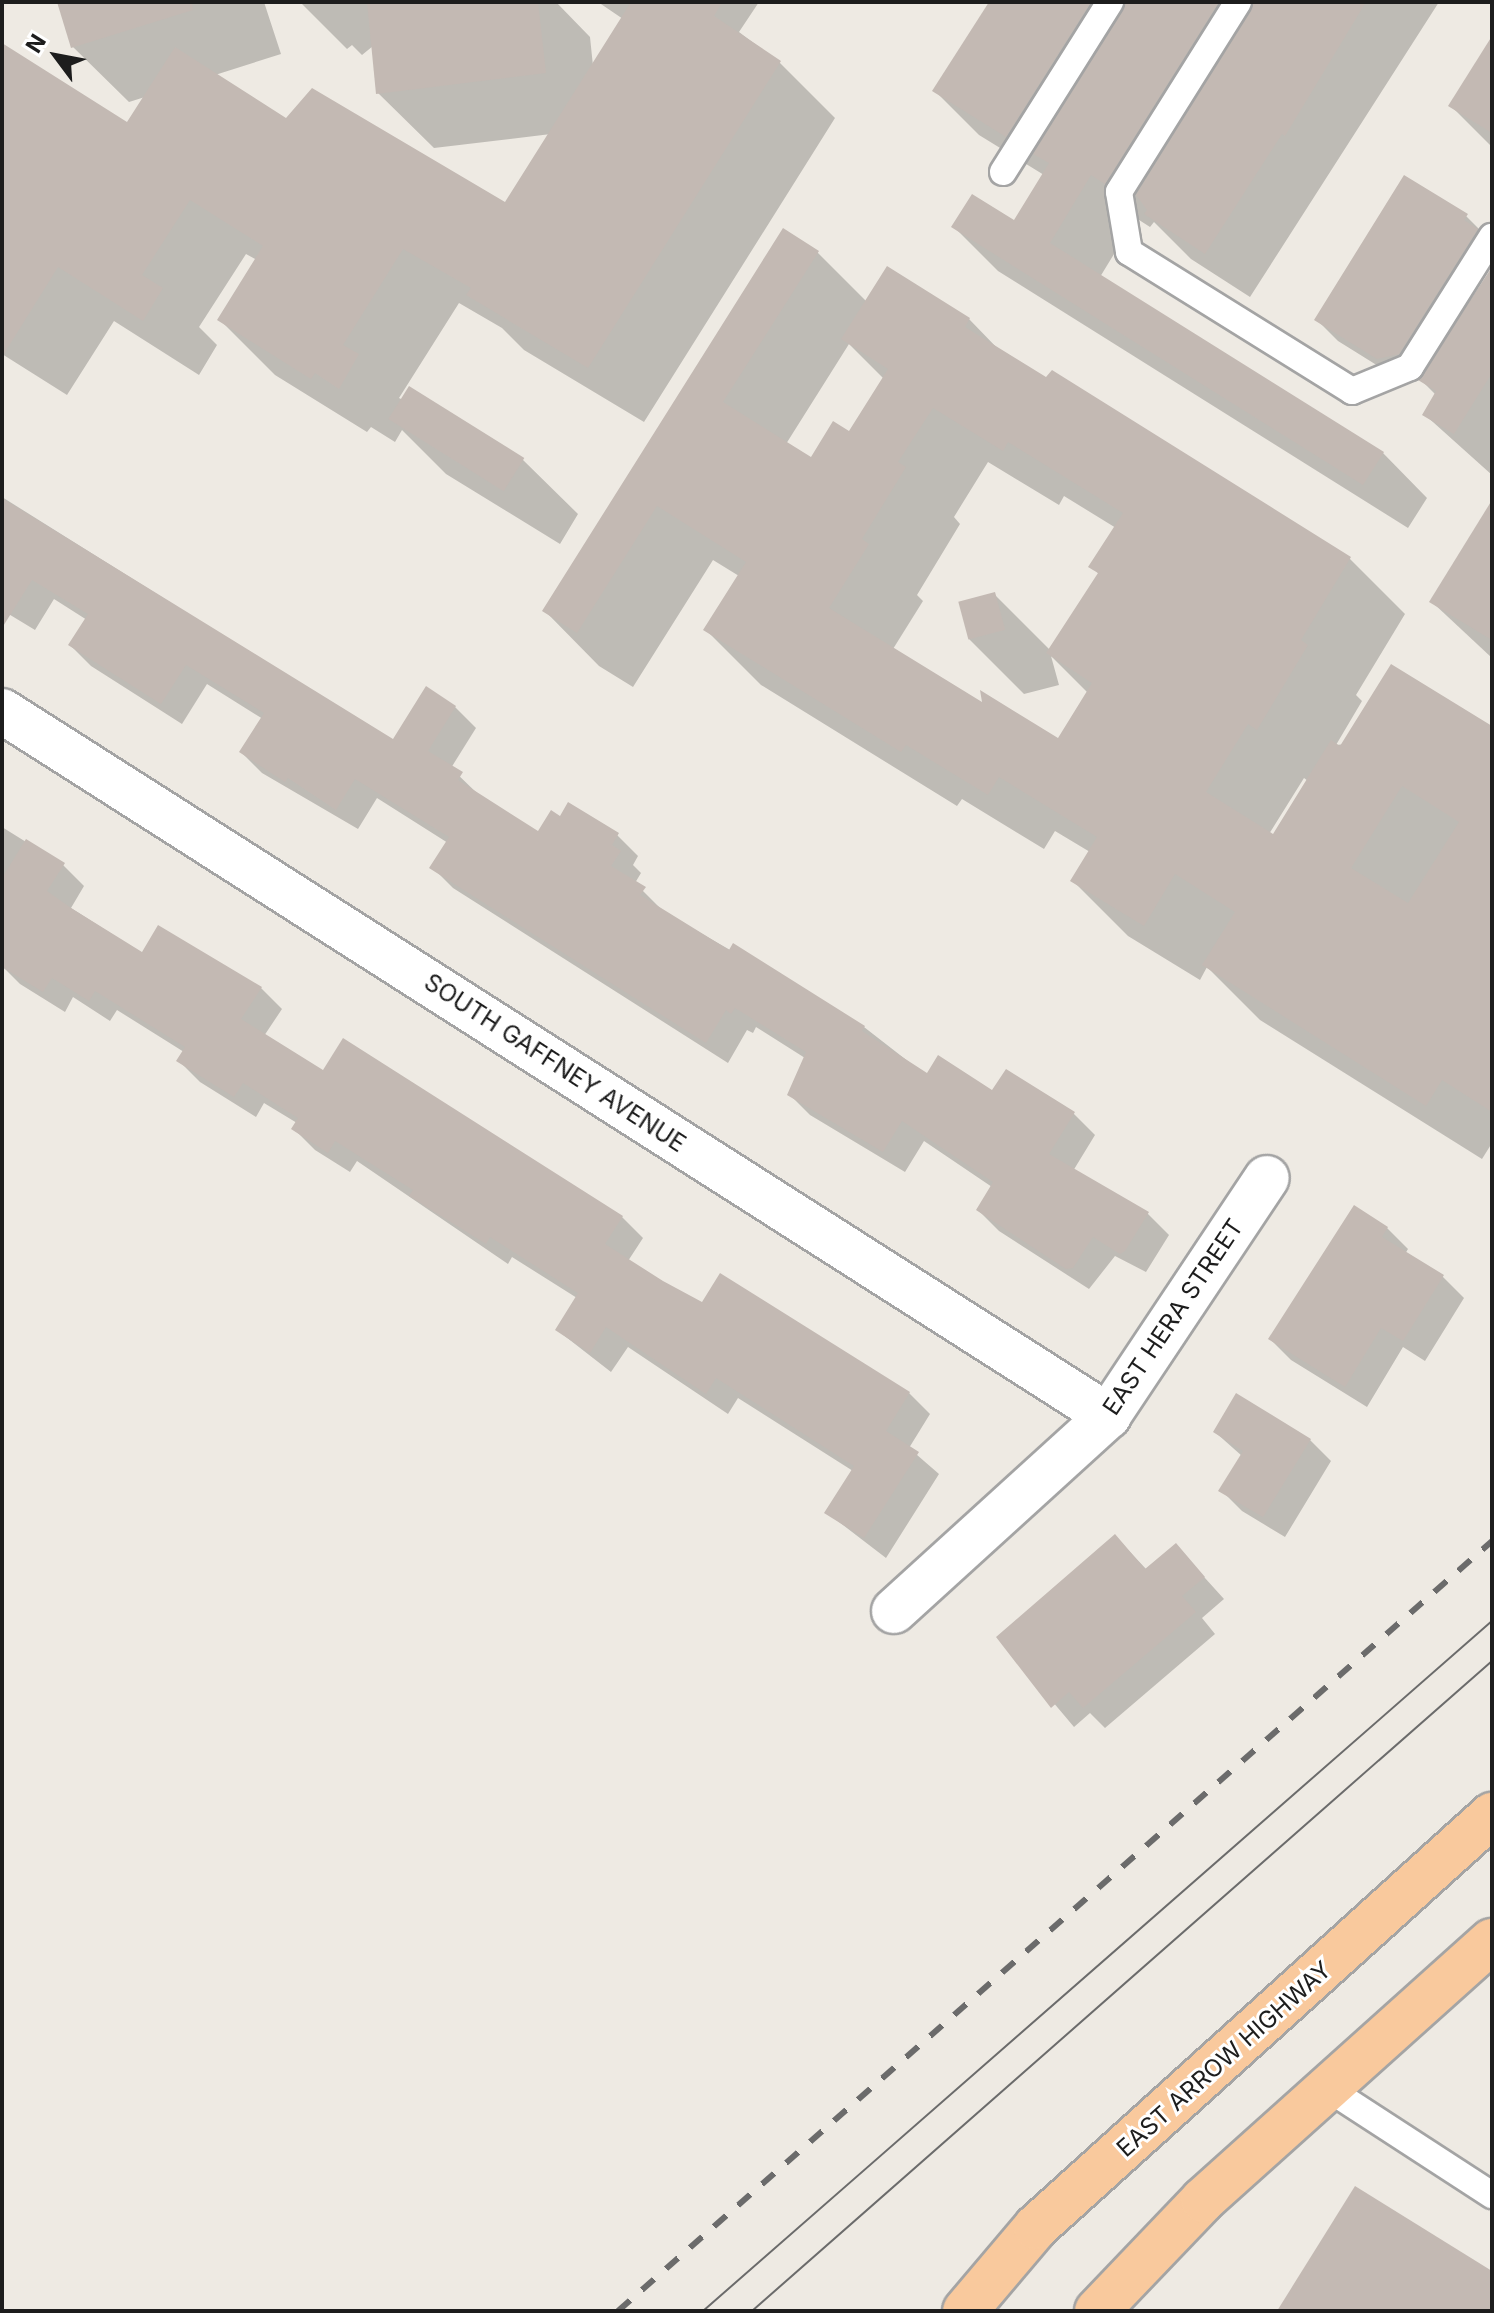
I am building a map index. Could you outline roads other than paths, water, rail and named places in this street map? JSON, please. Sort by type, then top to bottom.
[{"type":"main road","name":"EAST ARROW HIGHWAY","points":[[965,2311],[1036,2227],[1492,1815]]},
{"type":"main road","points":[[1097,2311],[1203,2200],[1492,1941]]},
{"type":"street","name":"SOUTH GAFFNEY AVENUE","points":[[2,711],[1108,1416]]},
{"type":"street","name":"EAST HERA STREET","points":[[894,1611],[1108,1416],[1267,1178]]},
{"type":"lane","points":[[1003,172],[1110,2]]},
{"type":"lane","points":[[1238,2],[1119,192],[1129,252],[1352,391],[1410,367],[1492,237]]},
{"type":"lane","points":[[1327,2088],[1492,2195]]},
{"type":"tram line","points":[[703,2311],[1492,1621]]},
{"type":"tram line","points":[[752,2311],[1492,1661]]},
{"type":"railway","points":[[618,2311],[1492,1541]]}]
